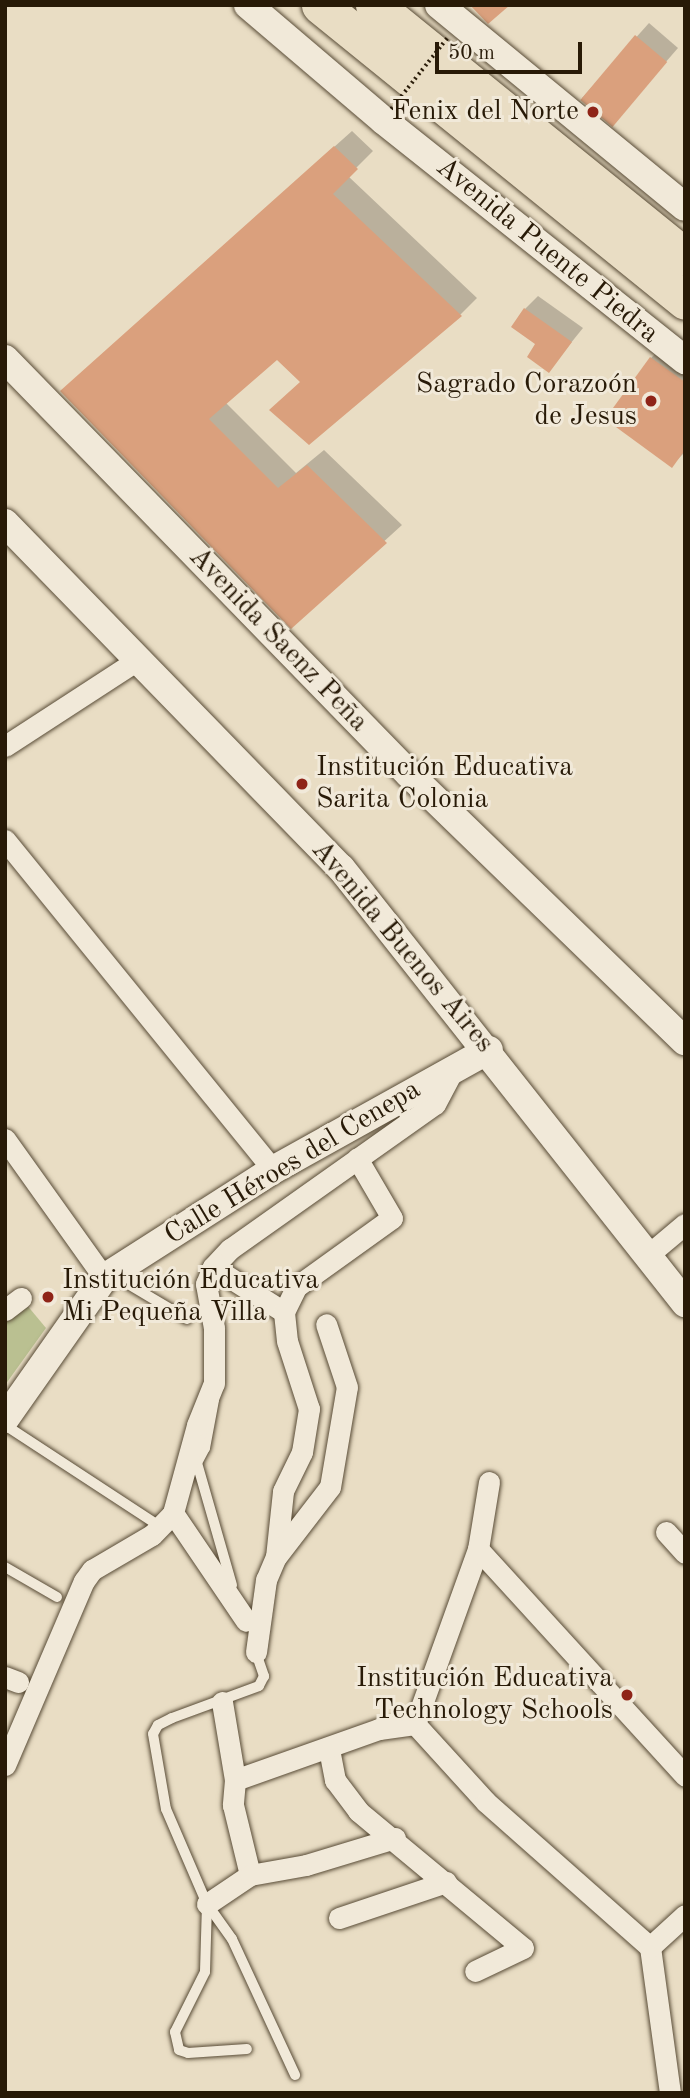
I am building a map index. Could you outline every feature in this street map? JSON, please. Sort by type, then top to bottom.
[{"type":"highway","points":[[320,5],[685,301]]},
{"type":"highway","points":[[374,5],[685,257]]},
{"type":"main road","name":"Avenida Puente Piedra","points":[[248,5],[383,120],[685,360]]},
{"type":"main road","points":[[439,5],[685,206]]},
{"type":"main road","name":"Avenida Saenz Peña","points":[[5,359],[409,774],[682,1036]]},
{"type":"main road","name":"Avenida Buenos Aires","points":[[5,523],[136,661],[341,868],[488,1050],[685,1303]]},
{"type":"main road","name":"Calle Héroes del Cenepa","points":[[5,1419],[107,1276],[273,1171],[488,1050]]},
{"type":"street","points":[[5,746],[136,661]]},
{"type":"street","points":[[5,840],[273,1171]]},
{"type":"street","points":[[5,1765],[84,1581],[92,1570],[167,1520],[197,1424],[214,1384],[214,1328],[206,1284],[213,1267],[230,1249],[435,1104],[454,1069]]},
{"type":"street","points":[[5,1139],[107,1276]]},
{"type":"street","points":[[276,1558],[283,1491],[302,1452],[309,1409],[287,1340],[284,1311],[296,1287],[392,1218],[357,1158]]},
{"type":"street","points":[[648,1255],[685,1224]]},
{"type":"street","points":[[213,1267],[284,1311]]},
{"type":"street","points":[[256,1652],[266,1580],[276,1558],[330,1487],[347,1387],[326,1324]]},
{"type":"street","points":[[415,1724],[478,1549],[488,1482]]},
{"type":"street","points":[[167,1520],[246,1621]]},
{"type":"street","points":[[666,1532],[685,1553]]},
{"type":"street","points":[[478,1549],[685,1776]]},
{"type":"street","points":[[222,1702],[235,1780],[233,1805],[250,1875]]},
{"type":"street","points":[[235,1780],[329,1749],[379,1729],[415,1724]]},
{"type":"street","points":[[415,1724],[486,1802],[650,1947],[670,2093]]},
{"type":"street","points":[[329,1749],[335,1780],[358,1811],[396,1839],[523,1948],[475,1971]]},
{"type":"street","points":[[207,1904],[250,1875],[306,1865],[396,1839]]},
{"type":"street","points":[[339,1918],[446,1882]]},
{"type":"street","points":[[650,1947],[685,1915]]},
{"type":"lane","points":[[107,1276],[187,1319]]},
{"type":"lane","points":[[214,1384],[214,1417],[197,1463],[227,1575],[264,1676],[259,1686],[158,1724],[153,1734],[166,1809],[207,1904],[232,1939],[295,2075]]},
{"type":"lane","points":[[5,1425],[167,1520]]},
{"type":"lane","points":[[5,1567],[57,1597]]},
{"type":"lane","points":[[207,1904],[205,1972],[175,2032],[179,2050],[188,2053],[247,2049]]},
{"type":"path","points":[[391,109],[448,37]]},
{"type":"green space","points":[[21,1298],[46,1328],[5,1385],[5,1310]]},
{"type":"building","points":[[470,5],[510,5],[488,24]]},
{"type":"building","points":[[635,35],[667,62],[613,127],[580,100]]},
{"type":"building","points":[[334,146],[358,169],[333,194],[462,316],[309,445],[269,410],[300,382],[277,360],[209,419],[278,488],[307,465],[387,543],[291,629],[60,391]]},
{"type":"building","points":[[524,308],[572,342],[549,373],[527,357],[535,344],[511,327]]},
{"type":"building","name":"Sagrado Corazoón de Jesus","points":[[650,357],[685,382],[685,450],[672,468],[605,419]]},
{"type":"place","name":"Fenix del Norte","points":[[593,112]]},
{"type":"place","name":"Sagrado Corazoón de Jesus","points":[[651,401]]},
{"type":"place","name":"Institución Educativa Sarita Colonia","points":[[302,784]]},
{"type":"place","name":"Institución Educativa Mi Pequeña Villa","points":[[48,1297]]},
{"type":"place","name":"Institución Educativa Technology Schools","points":[[627,1695]]}]
